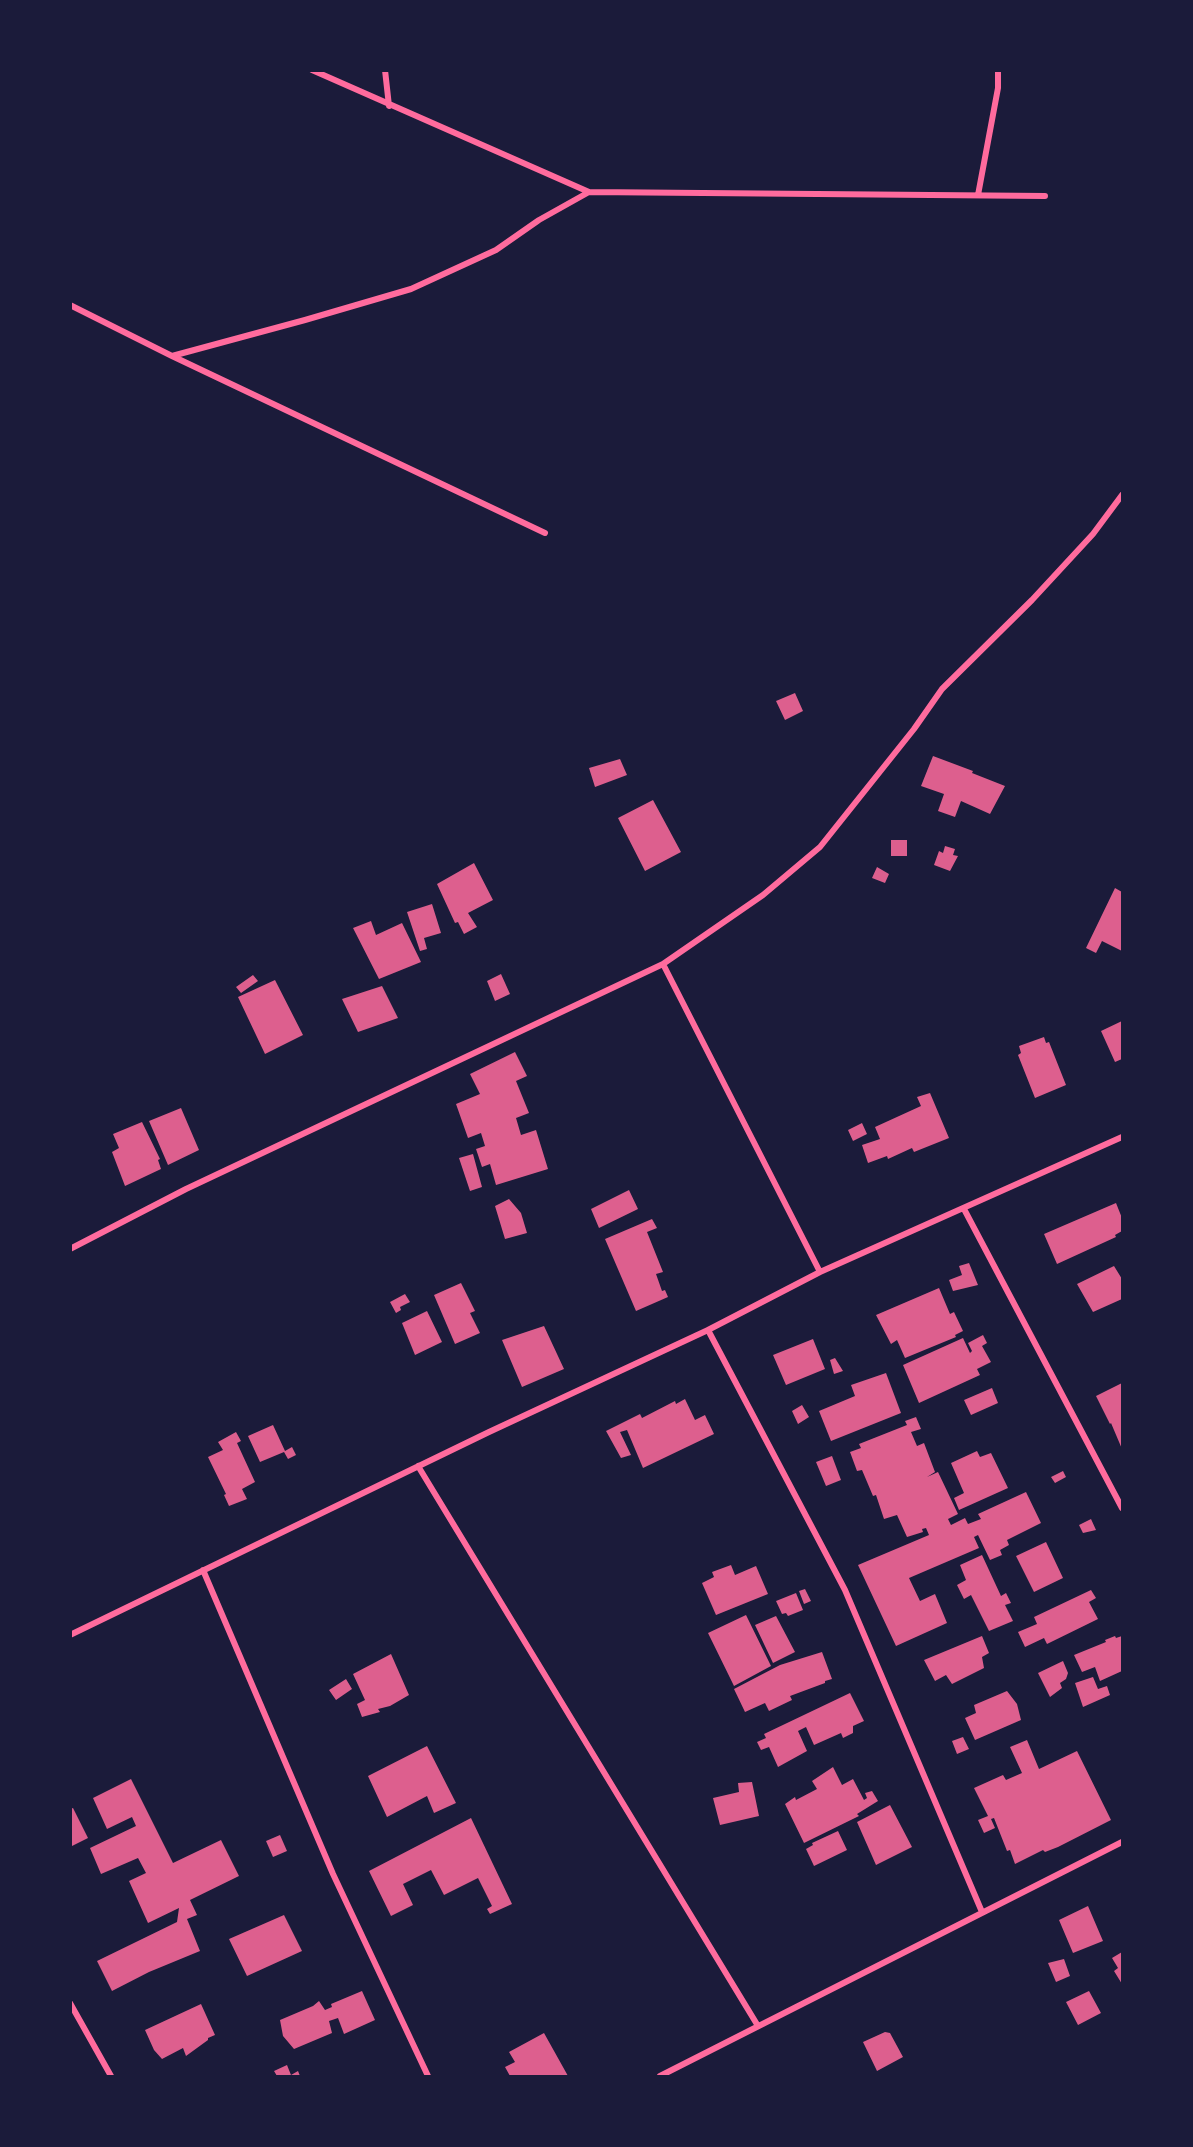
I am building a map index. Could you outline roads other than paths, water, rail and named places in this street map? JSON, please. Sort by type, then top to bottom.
[{"type":"street","points":[[312,70],[389,106],[589,192],[1045,196]]},
{"type":"street","points":[[386,70],[389,106]]},
{"type":"street","points":[[978,195],[998,88],[998,70]]},
{"type":"street","points":[[172,356],[411,289],[496,250],[539,220],[589,192]]},
{"type":"street","points":[[70,305],[172,356],[545,533]]},
{"type":"street","points":[[70,1249],[186,1189],[663,964],[763,895],[820,847],[914,729],[942,689],[1032,600],[1085,543],[1122,495]]},
{"type":"street","points":[[663,964],[820,1272]]},
{"type":"street","points":[[70,1635],[418,1466],[708,1330],[820,1272],[1122,1137]]},
{"type":"street","points":[[964,1209],[1122,1508]]},
{"type":"street","points":[[708,1330],[845,1590],[982,1912]]},
{"type":"street","points":[[418,1466],[758,2026]]},
{"type":"street","points":[[203,1570],[333,1874],[428,2076]]},
{"type":"street","points":[[660,2076],[1122,1842]]},
{"type":"street","points":[[70,2002],[111,2076]]}]
